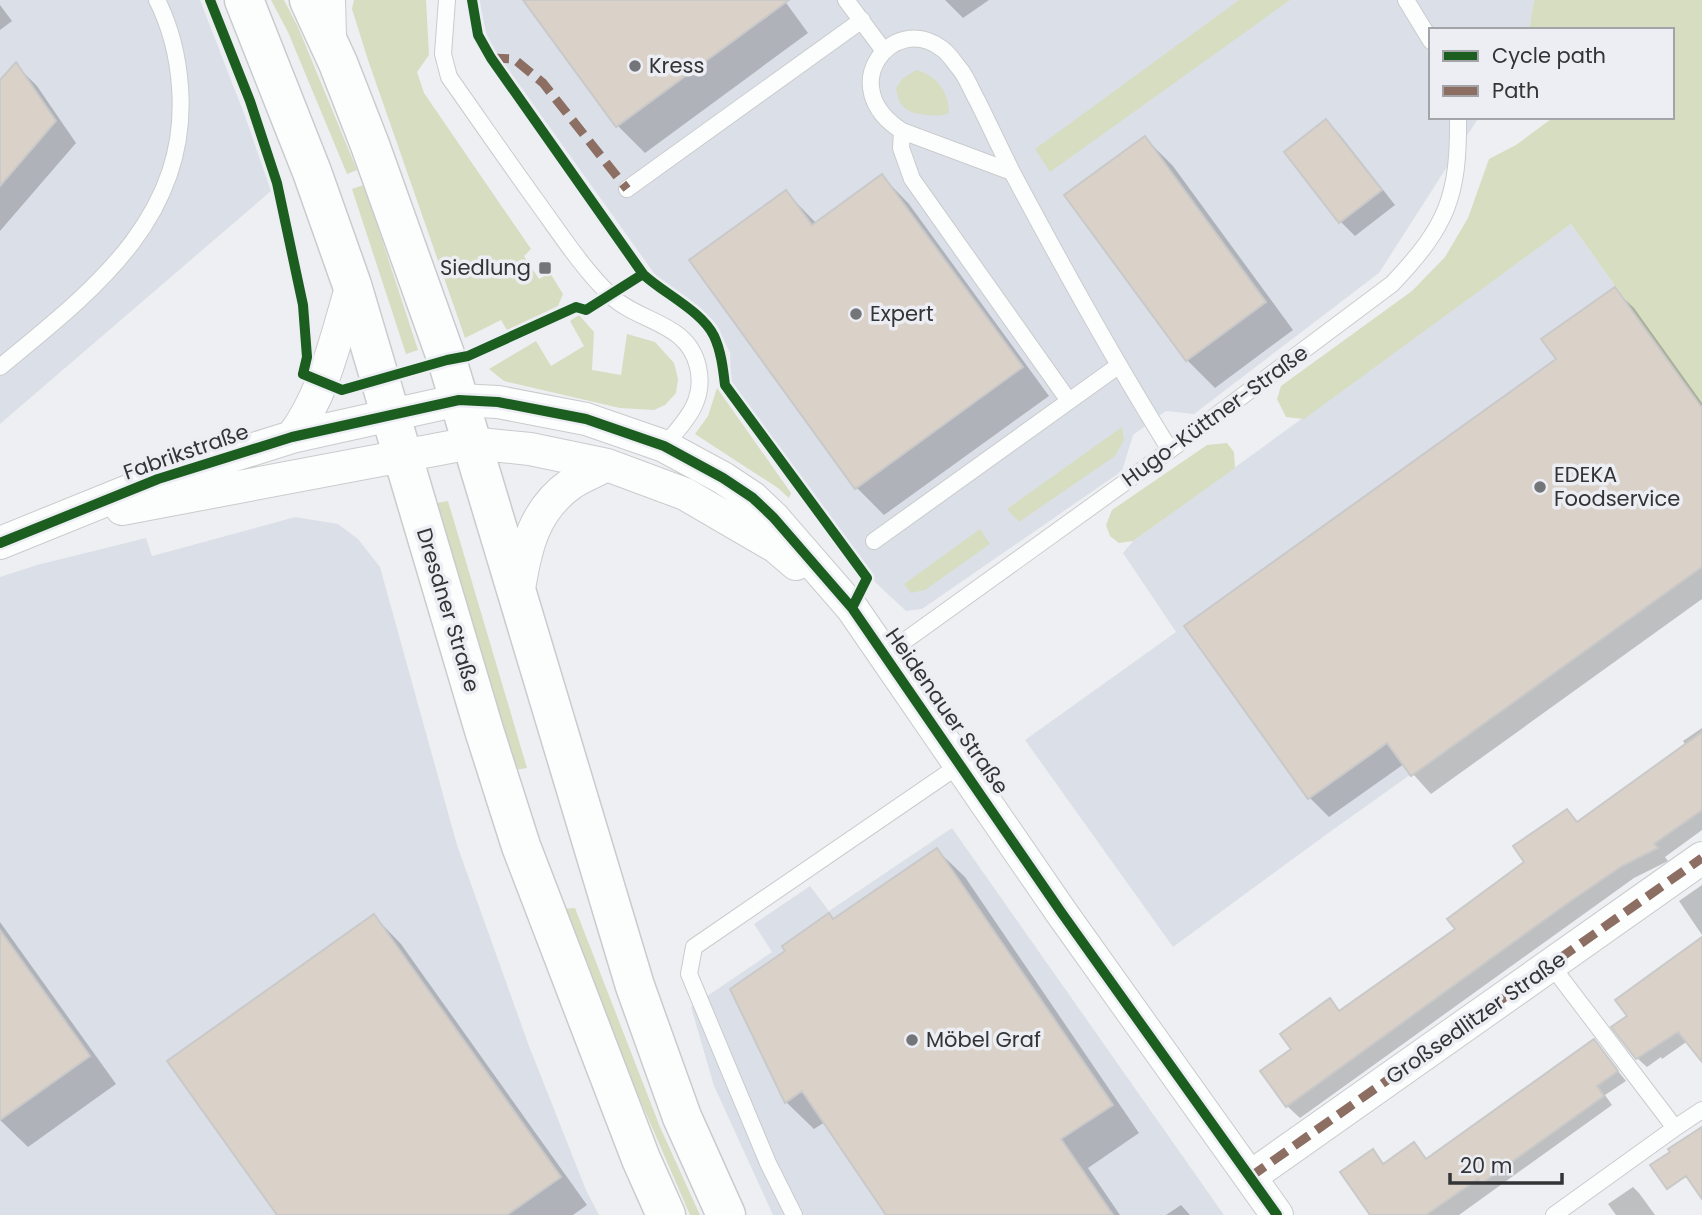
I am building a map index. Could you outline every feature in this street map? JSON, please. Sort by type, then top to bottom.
[{"type":"main road","name":"Dresdner Straße","points":[[244,0],[312,172],[352,285],[521,846],[641,1160],[667,1215]]},
{"type":"main road","points":[[309,0],[338,63],[447,360],[635,986],[682,1117],[726,1215]]},
{"type":"street","points":[[292,436],[307,416],[322,383],[352,285]]},
{"type":"street","name":"Heidenauer Straße","points":[[390,416],[459,400],[515,405],[586,419],[664,446],[723,478],[753,498],[852,608],[1061,912],[1277,1215]]},
{"type":"street","name":"Fabrikstraße","points":[[0,543],[158,480],[292,436],[390,416]]},
{"type":"street","name":"Heidenauer Straße","points":[[471,443],[530,449],[607,465],[685,494],[776,547],[852,608]]},
{"type":"street","name":"Fabrikstraße","points":[[59,521],[471,443]]},
{"type":"street","points":[[519,594],[526,546],[537,521],[553,501],[572,484],[607,465]]},
{"type":"street","name":"Großsedlitzer Straße","points":[[1250,1177],[1702,858]]},
{"type":"lane","points":[[0,367],[100,280],[134,241],[160,200],[176,156],[182,112],[178,64],[157,0]]},
{"type":"lane","points":[[337,0],[338,63]]},
{"type":"lane","points":[[447,0],[443,54],[449,77],[572,251],[610,295],[623,306],[669,327],[684,338],[692,350],[699,368],[699,398],[691,415],[664,446]]},
{"type":"lane","points":[[846,0],[884,51]]},
{"type":"lane","points":[[1406,0],[1429,38]]},
{"type":"lane","points":[[627,189],[862,20]]},
{"type":"lane","points":[[1012,172],[902,131],[886,121],[874,102],[870,84],[872,66],[884,51],[900,40],[921,39],[941,47],[962,72],[1012,172],[1118,366],[1170,450]]},
{"type":"lane","name":"Hugo-Küttner-Straße","points":[[885,655],[1170,450],[1392,284],[1420,254],[1440,224],[1453,192],[1458,160],[1458,119]]},
{"type":"lane","points":[[902,131],[901,148],[912,178],[1069,401]]},
{"type":"lane","points":[[874,541],[1118,366]]},
{"type":"lane","points":[[793,1215],[768,1163],[689,974],[694,947],[961,764]]},
{"type":"lane","points":[[1551,965],[1675,1128]]},
{"type":"lane","points":[[1554,1215],[1702,1110]]},
{"type":"shaded area","points":[[0,0],[200,0],[271,191],[0,424]]},
{"type":"shaded area","points":[[479,0],[1534,0],[1529,28],[1429,28],[1429,119],[1478,119],[1379,273],[1194,414],[1166,411],[1133,435],[1122,471],[922,609],[906,611],[876,583],[731,381],[730,353],[716,324],[698,306],[656,276],[488,41]]},
{"type":"shaded area","points":[[1571,224],[1702,408],[1702,567],[1173,947],[1025,740],[1176,632],[1123,553],[1133,541]]},
{"type":"shaded area","points":[[295,517],[338,524],[358,539],[380,567],[457,845],[529,1046],[586,1190],[599,1215],[0,1215],[0,577],[146,538],[152,556]]},
{"type":"shaded area","name":"Möbel Graf","points":[[952,828],[1224,1215],[773,1215],[714,1086],[691,1007],[772,952],[754,924],[810,886],[829,911]]},
{"type":"green space","points":[[271,0],[284,0],[298,27],[357,170],[347,174],[288,32]]},
{"type":"green space","points":[[354,0],[426,0],[429,55],[417,72],[424,93],[531,249],[524,256],[539,279],[550,273],[563,294],[558,306],[507,330],[501,320],[465,338],[368,60],[352,9]]},
{"type":"green space","points":[[1239,0],[1290,0],[1050,172],[1035,149]]},
{"type":"green space","points":[[1534,0],[1702,0],[1702,408],[1571,224],[1304,419],[1286,417],[1277,399],[1281,386],[1412,291],[1445,257],[1468,218],[1489,159],[1516,145],[1551,119],[1674,119],[1674,28],[1529,28]]},
{"type":"green space","points":[[916,70],[930,76],[940,85],[947,98],[949,113],[938,116],[920,114],[909,111],[902,105],[896,88],[902,79]]},
{"type":"green space","points":[[364,185],[418,350],[406,354],[352,189]]},
{"type":"green space","points":[[579,315],[594,332],[592,370],[621,375],[627,334],[655,342],[674,363],[678,379],[676,393],[665,405],[654,410],[620,408],[504,381],[489,369],[536,341],[551,366],[584,346],[570,321]]},
{"type":"green space","points":[[717,388],[791,493],[789,498],[695,434],[708,416]]},
{"type":"green space","points":[[1122,427],[1124,440],[1115,456],[1019,522],[1007,509]]},
{"type":"green space","points":[[1227,443],[1234,452],[1235,468],[1133,541],[1119,543],[1110,536],[1106,525],[1112,510],[1207,445]]},
{"type":"green space","points":[[448,501],[527,768],[515,770],[437,503]]},
{"type":"green space","points":[[980,529],[990,544],[925,590],[911,593],[904,584]]},
{"type":"green space","points":[[575,908],[660,1127],[700,1215],[690,1215],[603,1014],[562,909]]},
{"type":"building","name":"Kress","points":[[523,0],[789,0],[616,127]]},
{"type":"building","points":[[16,62],[56,121],[0,186],[0,80]]},
{"type":"building","points":[[1326,119],[1382,190],[1339,223],[1284,152]]},
{"type":"building","points":[[1145,136],[1266,302],[1186,361],[1064,195]]},
{"type":"building","name":"Expert","points":[[882,174],[1023,367],[855,489],[689,260],[786,190],[812,225]]},
{"type":"building","name":"EDEKA Foodservice","points":[[1615,287],[1702,408],[1702,567],[1411,776],[1387,743],[1308,799],[1184,626],[1556,359],[1541,339]]},
{"type":"building","points":[[1702,732],[1702,810],[1654,844],[1658,848],[1622,866],[1565,905],[1286,1107],[1260,1071],[1291,1049],[1280,1034],[1330,998],[1339,1011],[1455,929],[1447,919],[1524,862],[1513,846],[1567,809],[1577,822]]},
{"type":"building","name":"Möbel Graf","points":[[937,848],[1113,1105],[1061,1139],[1113,1215],[886,1215],[802,1091],[785,1103],[730,989],[785,951],[782,946],[829,913],[833,919]]},
{"type":"building","points":[[374,914],[561,1177],[507,1215],[277,1215],[167,1061]]},
{"type":"building","points":[[0,930],[90,1056],[0,1120]]},
{"type":"building","points":[[1702,937],[1702,1062],[1678,1032],[1636,1059],[1611,1027],[1627,1016],[1615,1000]]},
{"type":"building","points":[[1594,1039],[1618,1071],[1597,1086],[1604,1096],[1481,1184],[1478,1179],[1426,1215],[1370,1215],[1340,1172],[1373,1149],[1383,1164],[1414,1142],[1426,1159]]},
{"type":"building","points":[[1702,1127],[1702,1199],[1686,1176],[1667,1189],[1650,1165],[1670,1152],[1668,1149]]},
{"type":"marked path","points":[[491,58],[514,59],[543,83],[627,189]]},
{"type":"marked path","points":[[1250,1177],[1702,858]]},
{"type":"cycle path","points":[[210,0],[250,101],[277,183],[303,305],[307,357],[303,374],[342,390],[468,356],[576,307],[586,310],[643,274]]},
{"type":"cycle path","points":[[472,0],[478,35],[491,58],[643,274],[692,310],[708,327],[718,348],[725,385],[867,578],[852,608]]},
{"type":"cycle path","points":[[0,543],[158,479],[292,437],[459,400],[498,402],[586,419],[664,446],[723,478],[753,498],[773,517],[852,608],[1061,912],[1277,1215]]},
{"type":"place","name":"Kress","points":[[635,66]]},
{"type":"place","name":"Siedlung","points":[[545,268]]},
{"type":"place","name":"Expert","points":[[856,314]]},
{"type":"place","name":"EDEKA Foodservice","points":[[1540,487]]},
{"type":"place","name":"Möbel Graf","points":[[912,1040]]}]
